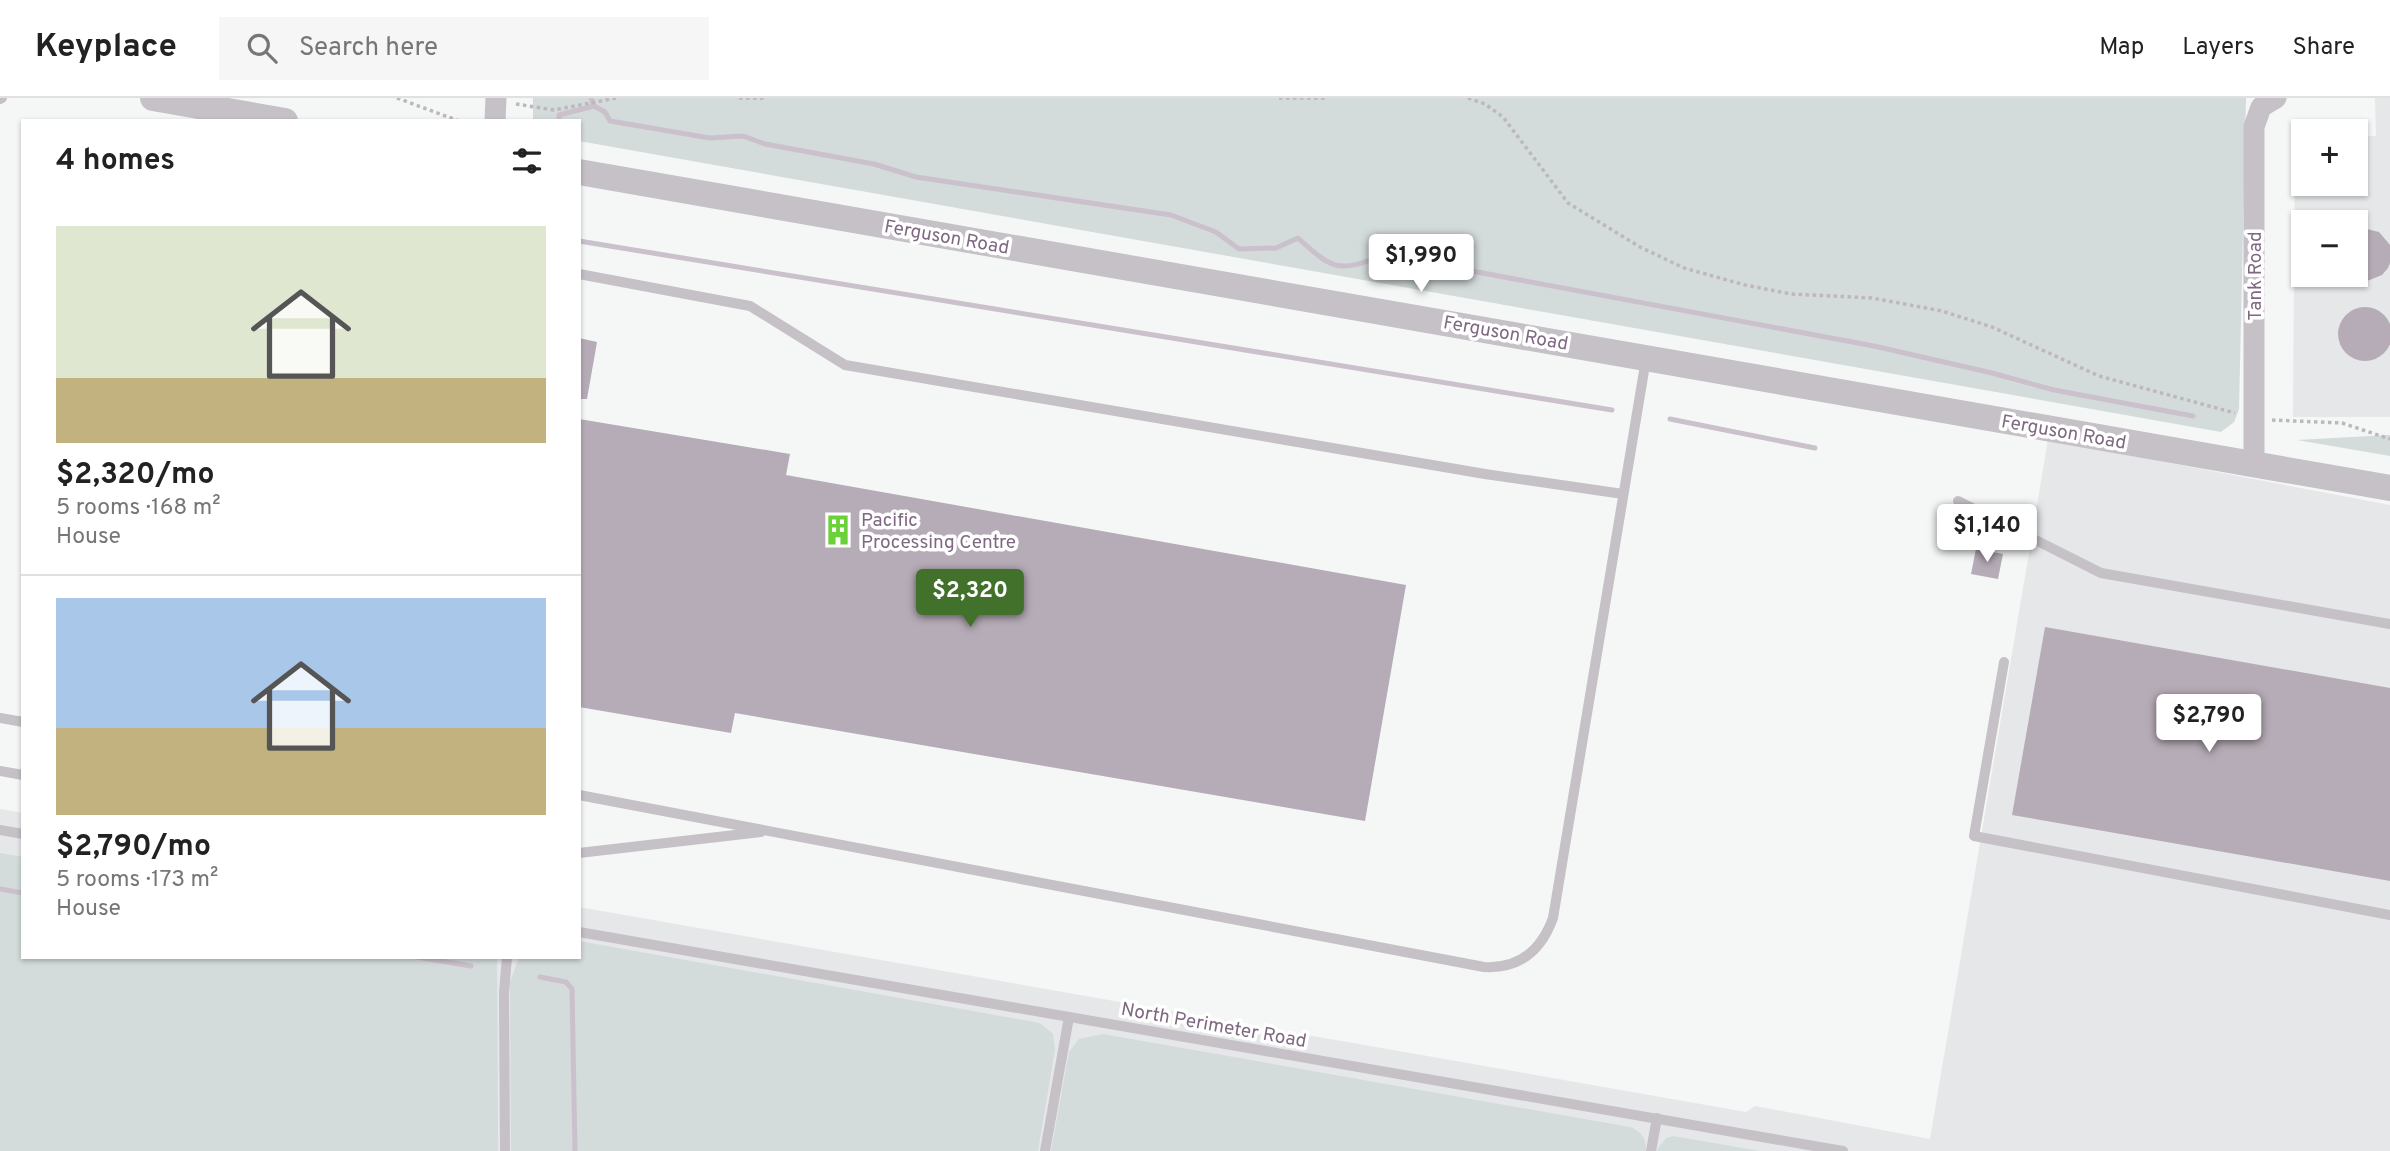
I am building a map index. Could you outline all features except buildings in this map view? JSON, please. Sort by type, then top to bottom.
[{"type":"street","points":[[153,98],[274,119]]},
{"type":"street","name":"Tank Road","points":[[2254,464],[2254,127],[2262,107],[2276,98]]},
{"type":"street","name":"Ferguson Road","points":[[581,172],[2390,488]]},
{"type":"lane","points":[[581,274],[750,306],[845,365],[1429,465],[1623,494]]},
{"type":"lane","points":[[581,795],[1484,967],[1500,968],[1517,962],[1543,941],[1553,918],[1647,357]]},
{"type":"lane","points":[[1958,500],[2101,573],[2390,624]]},
{"type":"lane","points":[[2004,662],[1974,836],[2390,915]]},
{"type":"lane","points":[[0,718],[21,722]]},
{"type":"lane","points":[[0,771],[21,775]]},
{"type":"lane","points":[[0,830],[21,834]]},
{"type":"lane","points":[[581,853],[771,830]]},
{"type":"lane","name":"North Perimeter Road","points":[[581,932],[1843,1151]]},
{"type":"lane","points":[[505,1151],[505,993],[508,959]]},
{"type":"lane","points":[[1045,1151],[1069,1017]]},
{"type":"lane","points":[[1651,1151],[1657,1118]]},
{"type":"path","points":[[397,98],[454,119]]},
{"type":"path","points":[[496,108],[521,104],[554,110],[615,98]]},
{"type":"path","points":[[739,98],[766,98]]},
{"type":"path","points":[[1279,98],[1328,98]]},
{"type":"path","points":[[1468,98],[1485,104],[1503,117],[1568,203],[1640,247],[1684,268],[1745,285],[1791,294],[1872,298],[1942,311],[1992,327],[2099,376],[2238,414]]},
{"type":"path","points":[[2267,420],[2342,423],[2390,439]]},
{"type":"shaded area","points":[[533,98],[2246,98],[2239,409],[2234,422],[2221,432],[581,141],[581,119],[533,119]]},
{"type":"shaded area","points":[[2375,98],[2390,98],[2390,417],[2293,417],[2294,287],[2368,287],[2368,210],[2294,210],[2295,196],[2368,196],[2368,136],[2376,136]]},
{"type":"shaded area","points":[[2390,435],[2390,456],[2297,440]]},
{"type":"shaded area","points":[[2048,440],[2390,505],[2390,1151],[0,1151],[0,809],[21,813],[21,959],[581,959],[581,907],[1746,1112],[1755,1106],[1930,1139]]},
{"type":"shaded area","points":[[0,853],[21,857],[21,959],[497,959],[498,1151],[0,1151]]},
{"type":"shaded area","points":[[581,941],[1040,1023],[1053,1034],[1055,1050],[1038,1151],[511,1151],[510,982],[518,959],[581,959]]},
{"type":"shaded area","points":[[1103,1034],[1630,1127],[1642,1136],[1646,1151],[1051,1151],[1069,1052],[1079,1039]]},
{"type":"shaded area","points":[[1673,1136],[1760,1151],[1656,1151],[1666,1138]]},
{"type":"waterway","points":[[559,119],[559,115],[594,106],[591,98]]},
{"type":"waterway","points":[[594,106],[605,112],[610,121],[710,138],[743,136],[765,144],[874,164],[916,177],[1171,215],[1216,232],[1239,249],[1276,248],[1298,238],[1321,258],[1339,266],[1358,264],[1386,255],[1874,346],[2054,390],[2193,416]]},
{"type":"waterway","points":[[581,241],[1612,410]]},
{"type":"waterway","points":[[1670,419],[1815,448]]},
{"type":"waterway","points":[[0,889],[21,893]]},
{"type":"waterway","points":[[429,959],[471,966]]},
{"type":"waterway","points":[[540,977],[566,982],[572,989],[575,1151]]},
{"type":"place","name":"Pacific Processing Centre","points":[[838,530]]}]
